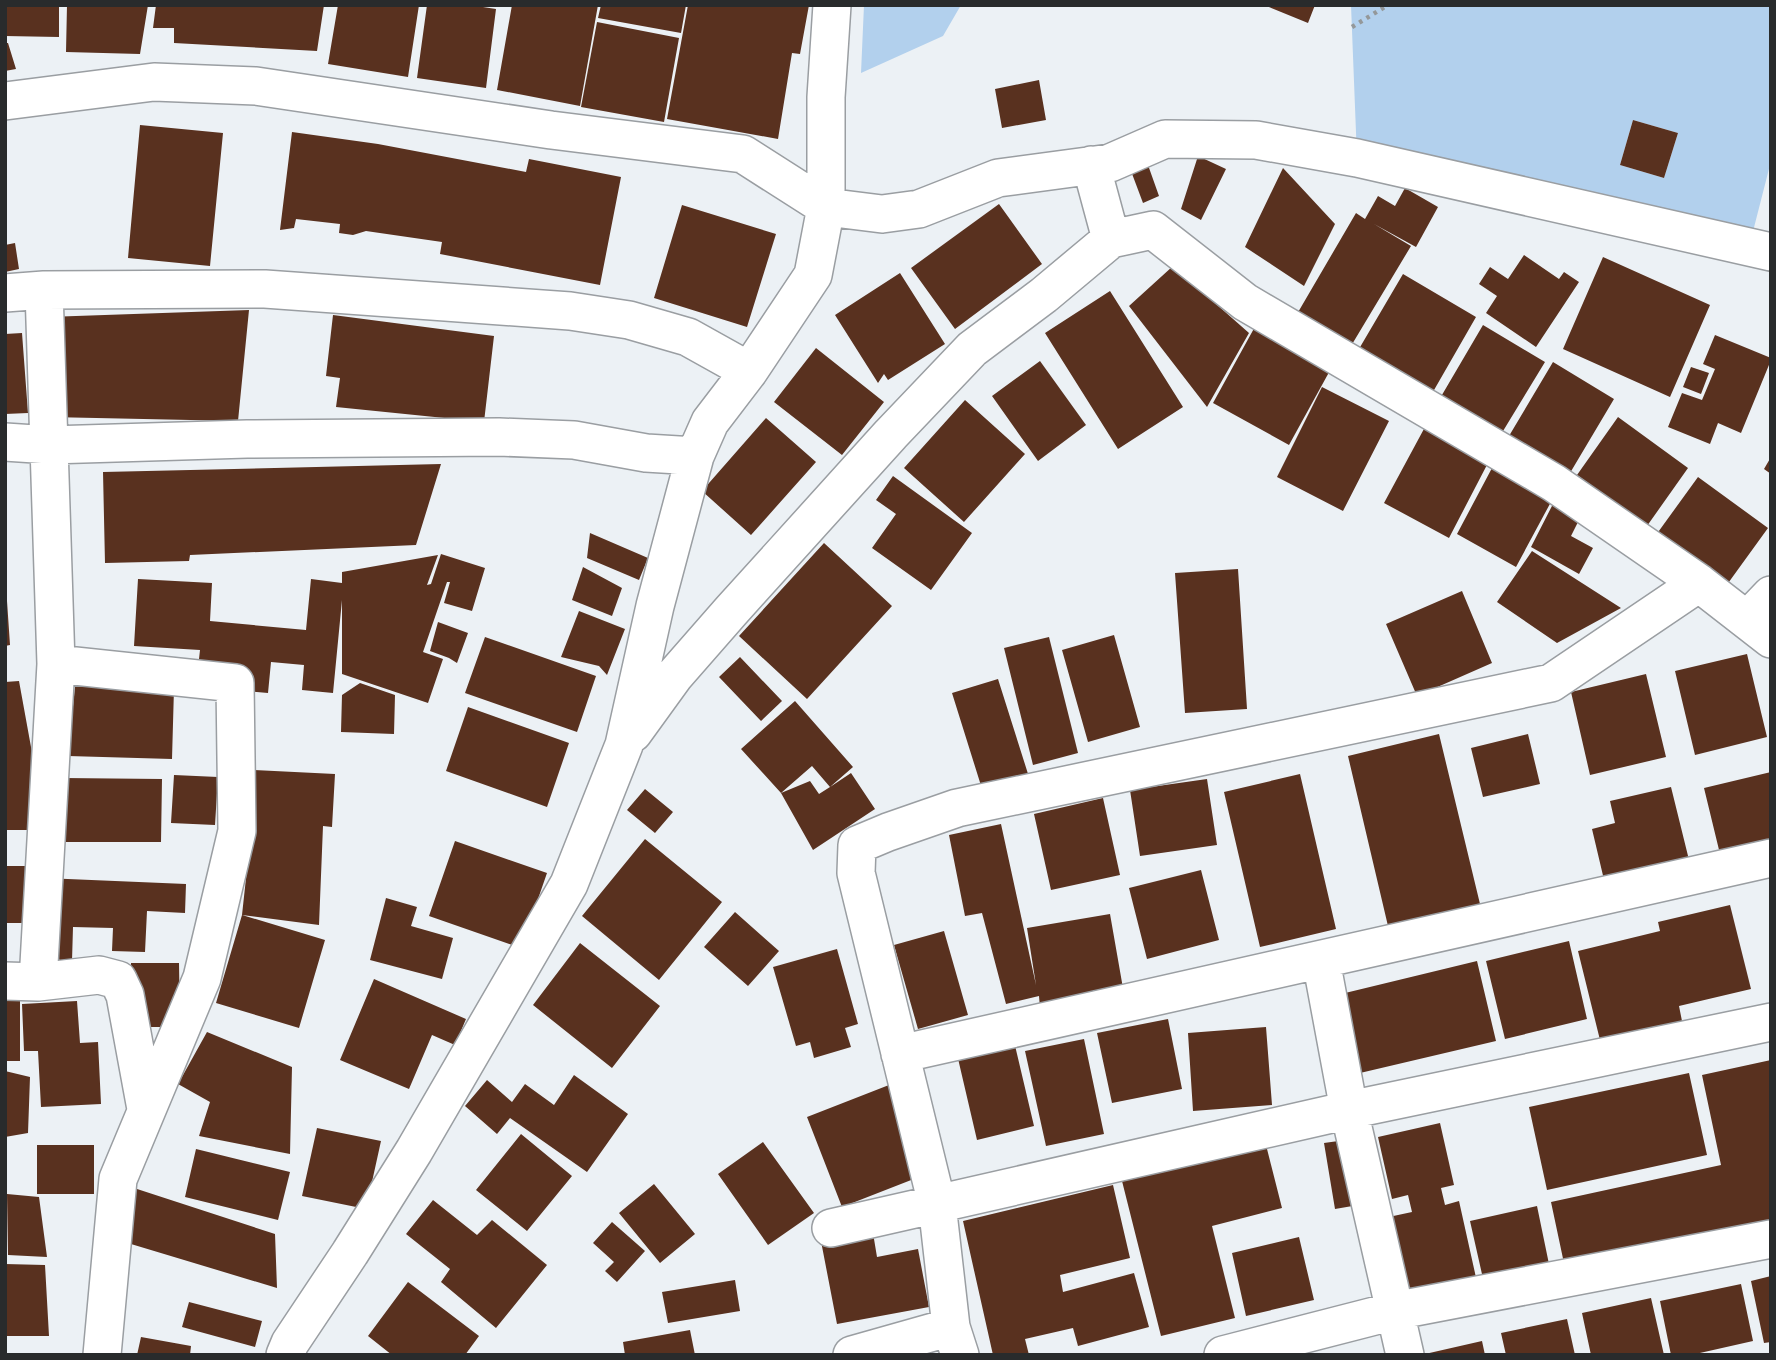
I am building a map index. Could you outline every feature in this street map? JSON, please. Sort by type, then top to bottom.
[{"type":"street","points":[[285,1355],[290,1343],[414,1151],[569,884],[624,745],[655,606],[695,456],[710,422],[749,371],[813,275],[826,207],[826,97],[832,5]]},
{"type":"street","points":[[5,101],[154,82],[256,86],[551,130],[743,154],[826,207],[882,214],[919,209],[998,178],[1111,163],[1165,139],[1256,140],[1357,158],[1771,252]]},
{"type":"street","points":[[1091,165],[1111,239]]},
{"type":"street","points":[[624,745],[675,675],[715,629],[891,434],[972,349],[1044,295],[1111,239],[1153,230],[1245,302],[1554,483],[1699,583],[1763,618]]},
{"type":"street","points":[[5,293],[44,290],[265,289],[570,311],[629,320],[688,337],[749,371]]},
{"type":"street","points":[[44,290],[56,664],[21,981],[99,975],[118,980],[125,995],[146,1109]]},
{"type":"street","points":[[5,442],[50,445],[247,439],[499,437],[575,440],[646,453],[695,456]]},
{"type":"street","points":[[852,1355],[956,1341],[937,1204],[856,873],[857,845],[957,808],[1551,683],[1699,583]]},
{"type":"street","points":[[56,664],[235,682],[237,831],[202,978],[118,1179],[102,1355]]},
{"type":"street","points":[[900,1054],[1771,858]]},
{"type":"street","points":[[1321,960],[1349,1110],[1405,1355]]},
{"type":"street","points":[[831,1228],[1349,1110],[1771,1022]]},
{"type":"street","points":[[1223,1355],[1394,1311],[1771,1239]]},
{"type":"path","points":[[1352,27],[1388,5]]},
{"type":"shaded area","points":[[864,5],[961,5],[943,36],[861,73]]},
{"type":"shaded area","points":[[1351,5],[1771,5],[1771,161],[1749,247],[1357,158]],"holes":[[[1633,120],[1678,133],[1664,178],[1620,165]]]},
{"type":"building","points":[[5,5],[59,5],[59,37],[5,36]]},
{"type":"building","points":[[67,5],[148,5],[140,54],[66,52]]},
{"type":"building","points":[[156,5],[324,5],[317,51],[174,43],[174,28],[153,28]]},
{"type":"building","points":[[338,5],[419,5],[408,77],[328,64]]},
{"type":"building","points":[[427,5],[470,5],[496,9],[486,88],[417,78]]},
{"type":"building","points":[[512,5],[598,5],[580,106],[497,90]]},
{"type":"building","points":[[601,5],[686,5],[681,33],[598,18]]},
{"type":"building","points":[[688,5],[809,5],[800,54],[792,53],[778,139],[667,119]]},
{"type":"building","points":[[1264,5],[1315,5],[1308,23]]},
{"type":"building","points":[[597,22],[679,38],[664,122],[581,107]]},
{"type":"building","points":[[5,43],[8,43],[16,69],[5,71]]},
{"type":"building","points":[[1039,80],[1046,120],[1002,128],[995,89]]},
{"type":"building","points":[[1633,120],[1678,133],[1664,178],[1620,165]]},
{"type":"building","points":[[140,125],[223,133],[210,266],[128,258]]},
{"type":"building","points":[[292,132],[378,144],[526,172],[529,159],[621,177],[600,285],[440,254],[442,242],[366,231],[353,235],[339,233],[340,224],[296,219],[294,228],[280,230]]},
{"type":"building","points":[[1198,156],[1226,169],[1201,220],[1181,209]]},
{"type":"building","points":[[1148,165],[1159,196],[1143,203],[1131,171]]},
{"type":"building","points":[[1283,168],[1335,224],[1304,286],[1245,247]]},
{"type":"building","points":[[1405,188],[1438,207],[1416,247],[1374,224],[1411,246],[1351,346],[1297,314],[1356,213],[1365,219],[1378,196],[1395,206]]},
{"type":"building","points":[[999,204],[1042,264],[955,329],[911,268]]},
{"type":"building","points":[[682,205],[776,234],[747,327],[654,298]]},
{"type":"building","points":[[15,243],[19,269],[5,272],[5,245]]},
{"type":"building","points":[[1524,255],[1559,279],[1564,272],[1579,282],[1536,347],[1486,313],[1497,296],[1479,284],[1490,267],[1508,279]]},
{"type":"building","points":[[1603,257],[1710,305],[1670,397],[1563,349]]},
{"type":"building","points":[[1173,266],[1249,333],[1207,407],[1129,306]]},
{"type":"building","points":[[900,273],[945,344],[888,380],[884,374],[878,383],[835,315]]},
{"type":"building","points":[[1403,274],[1476,317],[1430,397],[1356,354]]},
{"type":"building","points":[[1110,291],[1183,407],[1118,449],[1045,333]]},
{"type":"building","points":[[249,310],[238,421],[49,417],[47,317]]},
{"type":"building","points":[[333,315],[494,336],[484,422],[336,407],[340,378],[326,376]]},
{"type":"building","points":[[1257,323],[1333,365],[1289,445],[1213,403]]},
{"type":"building","points":[[1483,325],[1545,362],[1500,436],[1439,400]]},
{"type":"building","points":[[22,333],[28,413],[5,414],[5,334]]},
{"type":"building","points":[[1715,335],[1771,360],[1741,433],[1718,423],[1710,444],[1668,427],[1682,393],[1702,400],[1715,369],[1703,364]]},
{"type":"building","points":[[816,348],[884,402],[842,455],[774,402]]},
{"type":"building","points":[[1040,361],[1086,425],[1038,461],[992,396]]},
{"type":"building","points":[[1553,362],[1614,399],[1570,473],[1509,436]]},
{"type":"building","points":[[1691,367],[1709,373],[1701,394],[1683,387]]},
{"type":"building","points":[[1322,387],[1389,421],[1343,511],[1277,477]]},
{"type":"building","points":[[965,400],[1025,454],[964,522],[904,468]]},
{"type":"building","points":[[1618,417],[1688,468],[1647,526],[1577,475]]},
{"type":"building","points":[[766,418],[816,462],[751,535],[702,491]]},
{"type":"building","points":[[1425,427],[1489,461],[1449,538],[1384,503]]},
{"type":"building","points":[[1771,457],[1771,474],[1764,469]]},
{"type":"building","points":[[441,464],[416,545],[190,555],[189,561],[105,563],[103,472]]},
{"type":"building","points":[[1492,468],[1552,500],[1516,567],[1457,534]]},
{"type":"building","points":[[893,476],[972,533],[931,590],[872,548],[896,514],[876,500]]},
{"type":"building","points":[[1698,477],[1768,528],[1726,586],[1656,535]]},
{"type":"building","points":[[1554,502],[1581,516],[1571,536],[1593,548],[1579,574],[1531,547]]},
{"type":"building","points":[[590,533],[648,558],[639,580],[587,558]]},
{"type":"building","points":[[824,543],[892,606],[807,699],[739,636]]},
{"type":"building","points":[[1532,551],[1621,608],[1557,643],[1497,602]]},
{"type":"building","points":[[441,554],[485,568],[472,611],[444,603],[450,582],[447,582],[423,652],[443,659],[428,703],[342,674],[342,600],[333,693],[302,690],[304,665],[271,662],[268,693],[196,686],[200,650],[134,646],[138,579],[212,583],[210,621],[306,630],[311,579],[342,583],[342,572],[438,555],[427,585],[431,584]]},
{"type":"building","points":[[583,567],[622,588],[612,616],[572,600]]},
{"type":"building","points":[[1238,569],[1247,709],[1185,713],[1175,573]]},
{"type":"building","points":[[1462,591],[1492,663],[1417,696],[1386,624]]},
{"type":"building","points":[[5,601],[10,645],[5,646]]},
{"type":"building","points":[[579,611],[625,629],[607,675],[599,666],[561,657]]},
{"type":"building","points":[[438,622],[468,633],[457,663],[430,651]]},
{"type":"building","points":[[1114,635],[1140,727],[1088,742],[1062,650]]},
{"type":"building","points":[[485,637],[596,676],[577,732],[465,693]]},
{"type":"building","points":[[1049,637],[1078,753],[1033,765],[1004,648]]},
{"type":"building","points":[[1747,654],[1767,737],[1695,755],[1675,671]]},
{"type":"building","points":[[740,657],[782,701],[761,721],[719,677]]},
{"type":"building","points":[[77,667],[174,688],[172,759],[68,756]]},
{"type":"building","points":[[1646,674],[1666,757],[1590,775],[1571,692]]},
{"type":"building","points":[[998,679],[1029,777],[983,792],[952,693]]},
{"type":"building","points":[[19,681],[33,758],[31,830],[5,830],[5,682]]},
{"type":"building","points":[[360,683],[395,695],[394,734],[341,732],[342,695]]},
{"type":"building","points":[[795,701],[853,767],[830,787],[812,766],[781,793],[741,749]]},
{"type":"building","points":[[468,707],[569,743],[547,807],[446,771]]},
{"type":"building","points":[[1439,734],[1480,904],[1388,926],[1348,756]]},
{"type":"building","points":[[1528,734],[1540,784],[1483,797],[1471,748]]},
{"type":"building","points":[[254,770],[335,774],[332,827],[323,826],[319,925],[242,915],[252,823]]},
{"type":"building","points":[[1771,772],[1771,842],[1720,854],[1704,788]]},
{"type":"building","points":[[851,773],[875,809],[813,850],[781,793],[810,781],[819,794]]},
{"type":"building","points":[[1300,774],[1336,929],[1260,947],[1224,792]]},
{"type":"building","points":[[174,775],[218,777],[215,825],[171,823]]},
{"type":"building","points":[[63,778],[162,779],[161,842],[63,842]]},
{"type":"building","points":[[1207,779],[1217,845],[1140,856],[1130,790]]},
{"type":"building","points":[[1671,787],[1690,864],[1605,884],[1592,829],[1615,823],[1610,801]]},
{"type":"building","points":[[645,789],[673,812],[655,833],[627,810]]},
{"type":"building","points":[[1103,798],[1120,875],[1051,890],[1034,814]]},
{"type":"building","points":[[1001,824],[1036,985],[1027,928],[1110,914],[1124,994],[1040,1008],[1039,996],[1006,1004],[982,913],[965,916],[949,835]]},
{"type":"building","points":[[645,839],[722,902],[659,980],[582,916]]},
{"type":"building","points":[[455,841],[547,873],[521,948],[429,916]]},
{"type":"building","points":[[5,866],[31,866],[31,923],[5,923]]},
{"type":"building","points":[[1201,870],[1219,940],[1147,959],[1129,888]]},
{"type":"building","points":[[44,878],[186,884],[185,913],[147,911],[145,952],[112,951],[113,928],[73,927],[72,961],[42,960]]},
{"type":"building","points":[[386,898],[417,907],[411,926],[453,938],[442,979],[370,960]]},
{"type":"building","points":[[1730,905],[1751,989],[1679,1006],[1682,1021],[1600,1040],[1578,951],[1660,931],[1658,922]]},
{"type":"building","points":[[735,912],[779,951],[748,986],[704,947]]},
{"type":"building","points":[[242,915],[325,940],[299,1028],[216,1003]]},
{"type":"building","points":[[944,931],[968,1015],[918,1029],[894,945]]},
{"type":"building","points":[[1569,941],[1587,1019],[1505,1039],[1486,961]]},
{"type":"building","points":[[580,943],[660,1006],[612,1068],[533,1005]]},
{"type":"building","points":[[837,949],[858,1024],[845,1028],[851,1047],[814,1058],[810,1042],[796,1046],[773,967]]},
{"type":"building","points":[[1477,961],[1496,1041],[1360,1073],[1341,994]]},
{"type":"building","points":[[131,963],[179,963],[180,1027],[131,1027]]},
{"type":"building","points":[[374,979],[466,1019],[455,1045],[432,1035],[409,1089],[340,1060]]},
{"type":"building","points":[[5,995],[20,996],[20,1061],[5,1061]]},
{"type":"building","points":[[77,1001],[80,1043],[98,1042],[101,1104],[41,1107],[38,1051],[24,1051],[22,1004]]},
{"type":"building","points":[[1168,1019],[1182,1089],[1112,1103],[1097,1033]]},
{"type":"building","points":[[1266,1027],[1272,1105],[1193,1111],[1188,1033]]},
{"type":"building","points":[[207,1032],[292,1067],[290,1154],[199,1136],[210,1102],[178,1084]]},
{"type":"building","points":[[1013,1037],[1034,1126],[977,1140],[956,1050]]},
{"type":"building","points":[[1084,1039],[1104,1134],[1046,1146],[1025,1051]]},
{"type":"building","points":[[1771,1060],[1771,1227],[1565,1268],[1551,1202],[1721,1165],[1702,1075]]},
{"type":"building","points":[[5,1071],[30,1077],[28,1133],[5,1137]]},
{"type":"building","points":[[1689,1073],[1707,1155],[1547,1190],[1529,1107]]},
{"type":"building","points":[[574,1075],[628,1114],[587,1172],[510,1118],[497,1134],[465,1106],[487,1080],[512,1102],[525,1084],[554,1105]]},
{"type":"building","points":[[889,1085],[924,1175],[842,1207],[807,1117]]},
{"type":"building","points":[[1440,1123],[1454,1185],[1441,1188],[1445,1205],[1459,1201],[1477,1282],[1402,1298],[1384,1218],[1412,1212],[1408,1195],[1392,1199],[1378,1137]]},
{"type":"building","points":[[317,1128],[381,1141],[366,1209],[302,1196]]},
{"type":"building","points":[[521,1134],[572,1176],[527,1231],[476,1190]]},
{"type":"building","points":[[1360,1138],[1370,1203],[1335,1209],[1324,1143]]},
{"type":"building","points":[[763,1142],[814,1213],[768,1245],[718,1174]]},
{"type":"building","points":[[37,1145],[94,1145],[94,1194],[37,1194]]},
{"type":"building","points":[[1266,1145],[1282,1208],[1212,1226],[1235,1318],[1161,1336],[1122,1181]]},
{"type":"building","points":[[196,1149],[290,1172],[278,1220],[185,1197]]},
{"type":"building","points":[[654,1184],[695,1234],[660,1263],[619,1213]]},
{"type":"building","points":[[1113,1185],[1130,1258],[1060,1275],[1063,1292],[1134,1273],[1149,1327],[1078,1346],[1073,1328],[1025,1339],[1029,1355],[993,1355],[963,1221]]},
{"type":"building","points":[[134,1188],[275,1234],[277,1288],[121,1241]]},
{"type":"building","points":[[7,1194],[39,1197],[47,1257],[8,1255]]},
{"type":"building","points":[[433,1200],[477,1235],[492,1220],[547,1265],[496,1328],[441,1282],[450,1269],[406,1234]]},
{"type":"building","points":[[1537,1206],[1550,1269],[1484,1283],[1470,1221]]},
{"type":"building","points":[[612,1222],[645,1251],[617,1282],[605,1271],[614,1262],[593,1243]]},
{"type":"building","points":[[872,1227],[877,1257],[918,1249],[929,1307],[837,1324],[820,1236]]},
{"type":"building","points":[[1299,1237],[1314,1300],[1246,1316],[1232,1253]]},
{"type":"building","points":[[5,1264],[45,1265],[49,1336],[5,1336]]},
{"type":"building","points":[[1771,1276],[1771,1342],[1764,1343],[1751,1281]]},
{"type":"building","points":[[735,1280],[740,1311],[668,1323],[662,1292]]},
{"type":"building","points":[[408,1282],[479,1336],[465,1355],[392,1355],[368,1336]]},
{"type":"building","points":[[1741,1284],[1753,1341],[1691,1355],[1671,1355],[1660,1301]]},
{"type":"building","points":[[1651,1298],[1664,1355],[1591,1355],[1582,1313]]},
{"type":"building","points":[[189,1302],[262,1321],[255,1347],[182,1327]]},
{"type":"building","points":[[1567,1319],[1575,1355],[1506,1355],[1501,1333]]},
{"type":"building","points":[[690,1330],[695,1355],[625,1355],[623,1342]]},
{"type":"building","points":[[141,1337],[191,1346],[190,1355],[137,1355]]},
{"type":"building","points":[[1482,1341],[1485,1355],[1425,1355],[1425,1354]]}]
